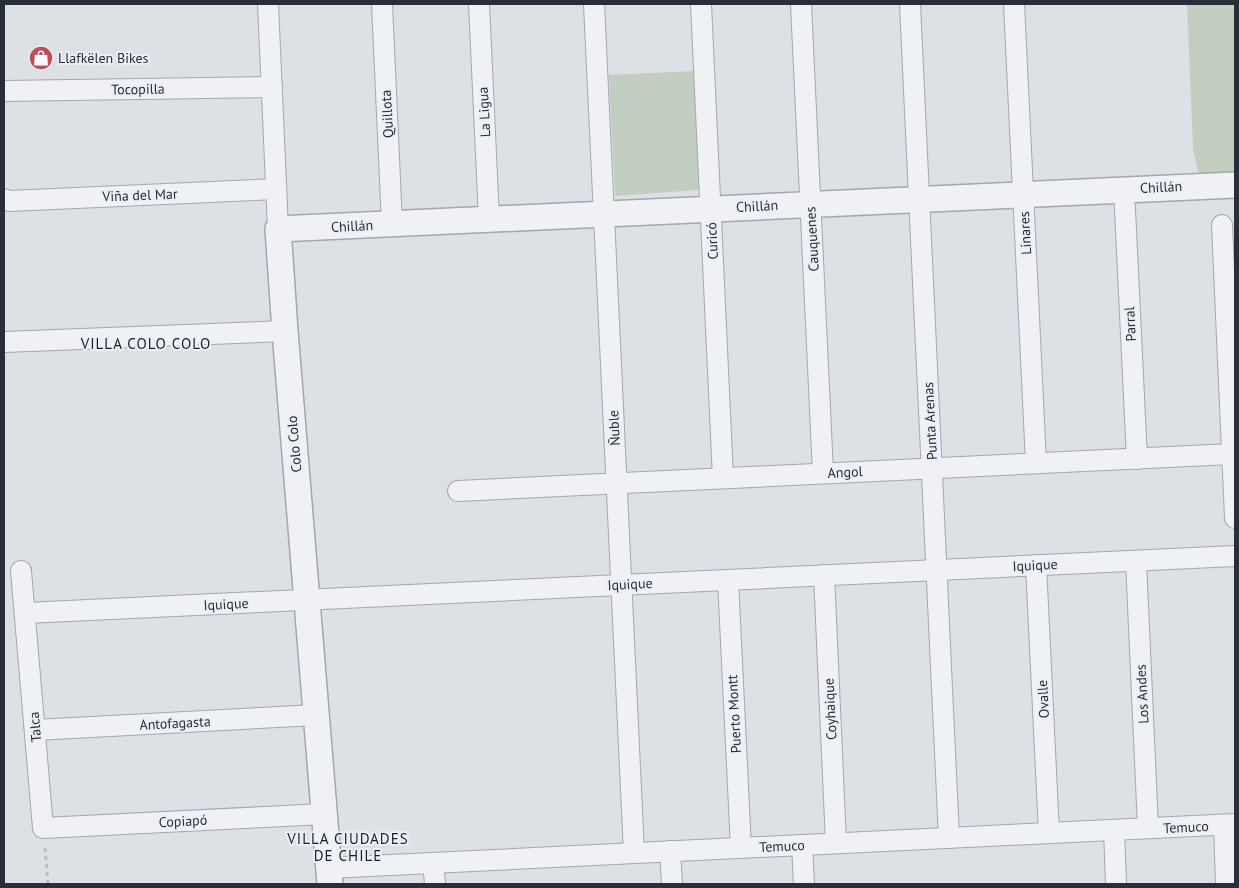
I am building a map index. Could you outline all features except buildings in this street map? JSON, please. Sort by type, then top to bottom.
[{"type":"street","name":"Colo Colo","points":[[268,4],[278,229],[285,331],[329,876]]},
{"type":"street","name":"Quillota","points":[[382,4],[392,224]]},
{"type":"street","name":"La Ligua","points":[[479,4],[489,219]]},
{"type":"street","name":"Ñuble","points":[[594,4],[634,853]]},
{"type":"street","name":"Curicó","points":[[701,4],[724,478]]},
{"type":"street","name":"Cauquenes","points":[[801,4],[823,473]]},
{"type":"street","name":"Punta Arenas","points":[[910,4],[949,838]]},
{"type":"street","name":"Linares","points":[[1014,4],[1036,463]]},
{"type":"street","name":"Tocopilla","points":[[4,91],[272,87]]},
{"type":"street","name":"Chillán","points":[[278,229],[1235,185]]},
{"type":"street","name":"Parral","points":[[1124,189],[1137,459]]},
{"type":"street","name":"Viña del Mar","points":[[4,199],[9,201],[276,190]]},
{"type":"street","points":[[1222,225],[1235,518]]},
{"type":"street","points":[[4,342],[285,331]]},
{"type":"street","name":"Angol","points":[[458,491],[1232,454]]},
{"type":"street","name":"Iquique","points":[[25,613],[1235,556]]},
{"type":"street","name":"Los Andes","points":[[1136,560],[1148,828]]},
{"type":"street","name":"Ovalle","points":[[1036,565],[1049,833]]},
{"type":"street","name":"Talca","points":[[21,571],[43,828]]},
{"type":"street","name":"Coyhaique","points":[[824,575],[836,843]]},
{"type":"street","name":"Puerto Montt","points":[[728,580],[741,848]]},
{"type":"street","name":"Antofagasta","points":[[35,730],[316,715]]},
{"type":"street","name":"Copiapó","points":[[43,828],[324,814]]},
{"type":"street","points":[[1226,884],[1229,825]]},
{"type":"street","name":"Temuco","points":[[329,876],[433,863],[1229,825]]},
{"type":"street","points":[[1114,830],[1116,884]]},
{"type":"street","points":[[802,845],[804,884]]},
{"type":"street","points":[[670,851],[672,884]]},
{"type":"street","points":[[433,863],[435,884]]},
{"type":"path","points":[[43,828],[48,884]]},
{"type":"green space","points":[[1187,4],[1235,4],[1235,180],[1201,182],[1193,149]]},
{"type":"green space","points":[[696,71],[699,190],[615,196],[609,75]]},
{"type":"place","name":"Llafkëlen Bikes","points":[[41,58]]},
{"type":"district","name":"VILLA COLO COLO","points":[[146,344]]},
{"type":"district","name":"VILLA CIUDADES DE CHILE","points":[[348,848]]}]
